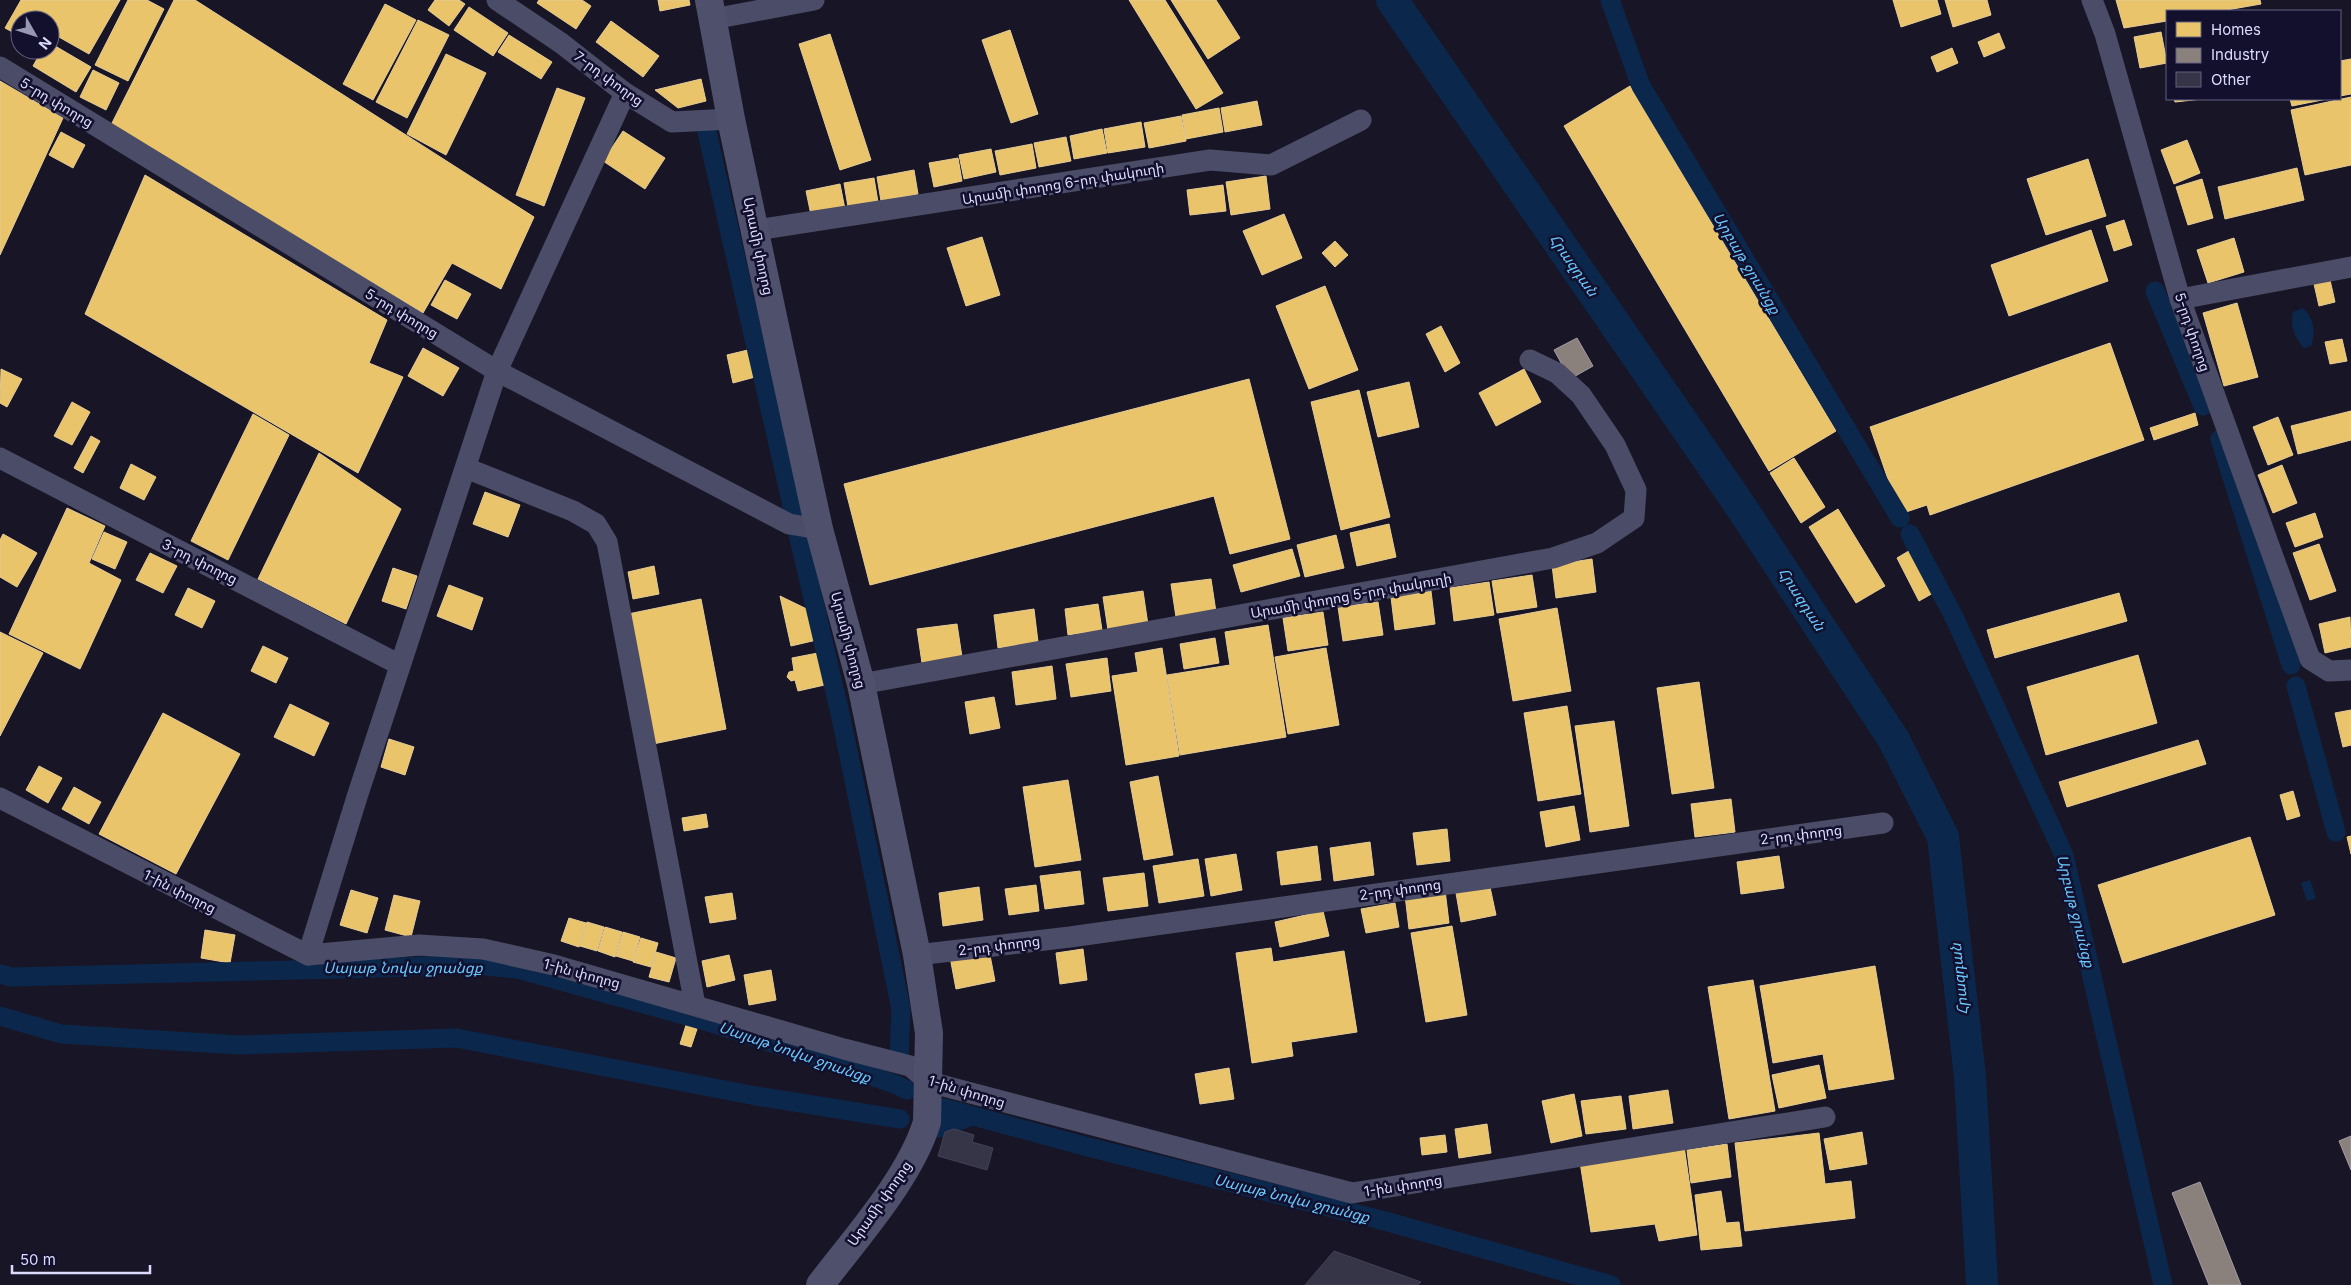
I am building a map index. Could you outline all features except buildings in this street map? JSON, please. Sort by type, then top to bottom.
[{"type":"main road","name":"Արամի փողոց","points":[[711,9],[731,119],[819,529],[861,684],[917,955],[929,1033],[927,1122],[922,1136],[896,1184],[820,1285]]},
{"type":"street","name":"7-րդ փողոց","points":[[497,0],[561,43],[625,93],[672,122],[731,119]]},
{"type":"street","points":[[711,9],[814,0]]},
{"type":"street","name":"5-րդ փողոց","points":[[2092,0],[2105,34],[2180,299],[2310,659],[2329,671],[2351,670]]},
{"type":"street","name":"5-րդ փողոց","points":[[0,67],[496,371],[789,524],[819,529]]},
{"type":"street","points":[[308,955],[496,371],[625,93]]},
{"type":"street","name":"Արամի փողոց 6-րդ փակուղի","points":[[756,230],[1210,160],[1271,165],[1361,120]]},
{"type":"street","points":[[2180,299],[2351,268]]},
{"type":"street","name":"Արամի փողոց 5-րդ փակուղի","points":[[861,684],[1553,558],[1597,543],[1634,518],[1636,490],[1615,445],[1581,395],[1557,373],[1530,360]]},
{"type":"street","name":"3-րդ փողոց","points":[[0,458],[400,665]]},
{"type":"street","points":[[466,468],[573,511],[596,524],[606,542],[695,1005]]},
{"type":"street","name":"1-ին փողոց","points":[[0,798],[308,955],[419,945],[483,949],[554,965],[844,1049],[910,1066],[928,1082],[1352,1194],[1825,1116]]},
{"type":"street","name":"2-րդ փողոց","points":[[917,955],[1070,937],[1701,847],[1883,823]]},
{"type":"water","points":[[2303,308],[2310,316],[2314,330],[2311,346],[2304,348],[2295,335],[2292,322],[2293,312]]},
{"type":"water","points":[[2310,880],[2316,898],[2307,901],[2301,883]]},
{"type":"waterway","name":"Հրազդան","points":[[1392,0],[1741,507],[1894,740],[1943,837],[1970,1077],[1982,1285]]},
{"type":"waterway","name":"Արբաթ ջրանցք","points":[[1610,0],[1641,86],[1900,518]]},
{"type":"waterway","points":[[707,132],[794,514]]},
{"type":"waterway","points":[[2155,291],[2203,406]]},
{"type":"waterway","points":[[2220,439],[2291,665]]},
{"type":"waterway","points":[[798,534],[842,722],[901,1009],[899,1059]]},
{"type":"waterway","name":"Արբաթ ջրանցք","points":[[1910,534],[1953,615],[2064,855],[2163,1285]]},
{"type":"waterway","points":[[2296,686],[2336,832]]},
{"type":"waterway","name":"Սայաթ Նովա ջրանցք","points":[[0,974],[11,977],[383,968],[459,964],[518,969],[709,1022],[895,1084],[907,1090]]},
{"type":"waterway","name":"Սայաթ Նովա ջրանցք","points":[[0,1016],[61,1034],[239,1045],[456,1038],[756,1096],[900,1119]]},
{"type":"waterway","name":"Սայաթ Նովա ջրանցք","points":[[944,1108],[1088,1147],[1385,1221],[1611,1285]]},
{"type":"waterway","name":"Սայաթ Նովա ջրանցք","points":[[939,1128],[972,1116]]}]
